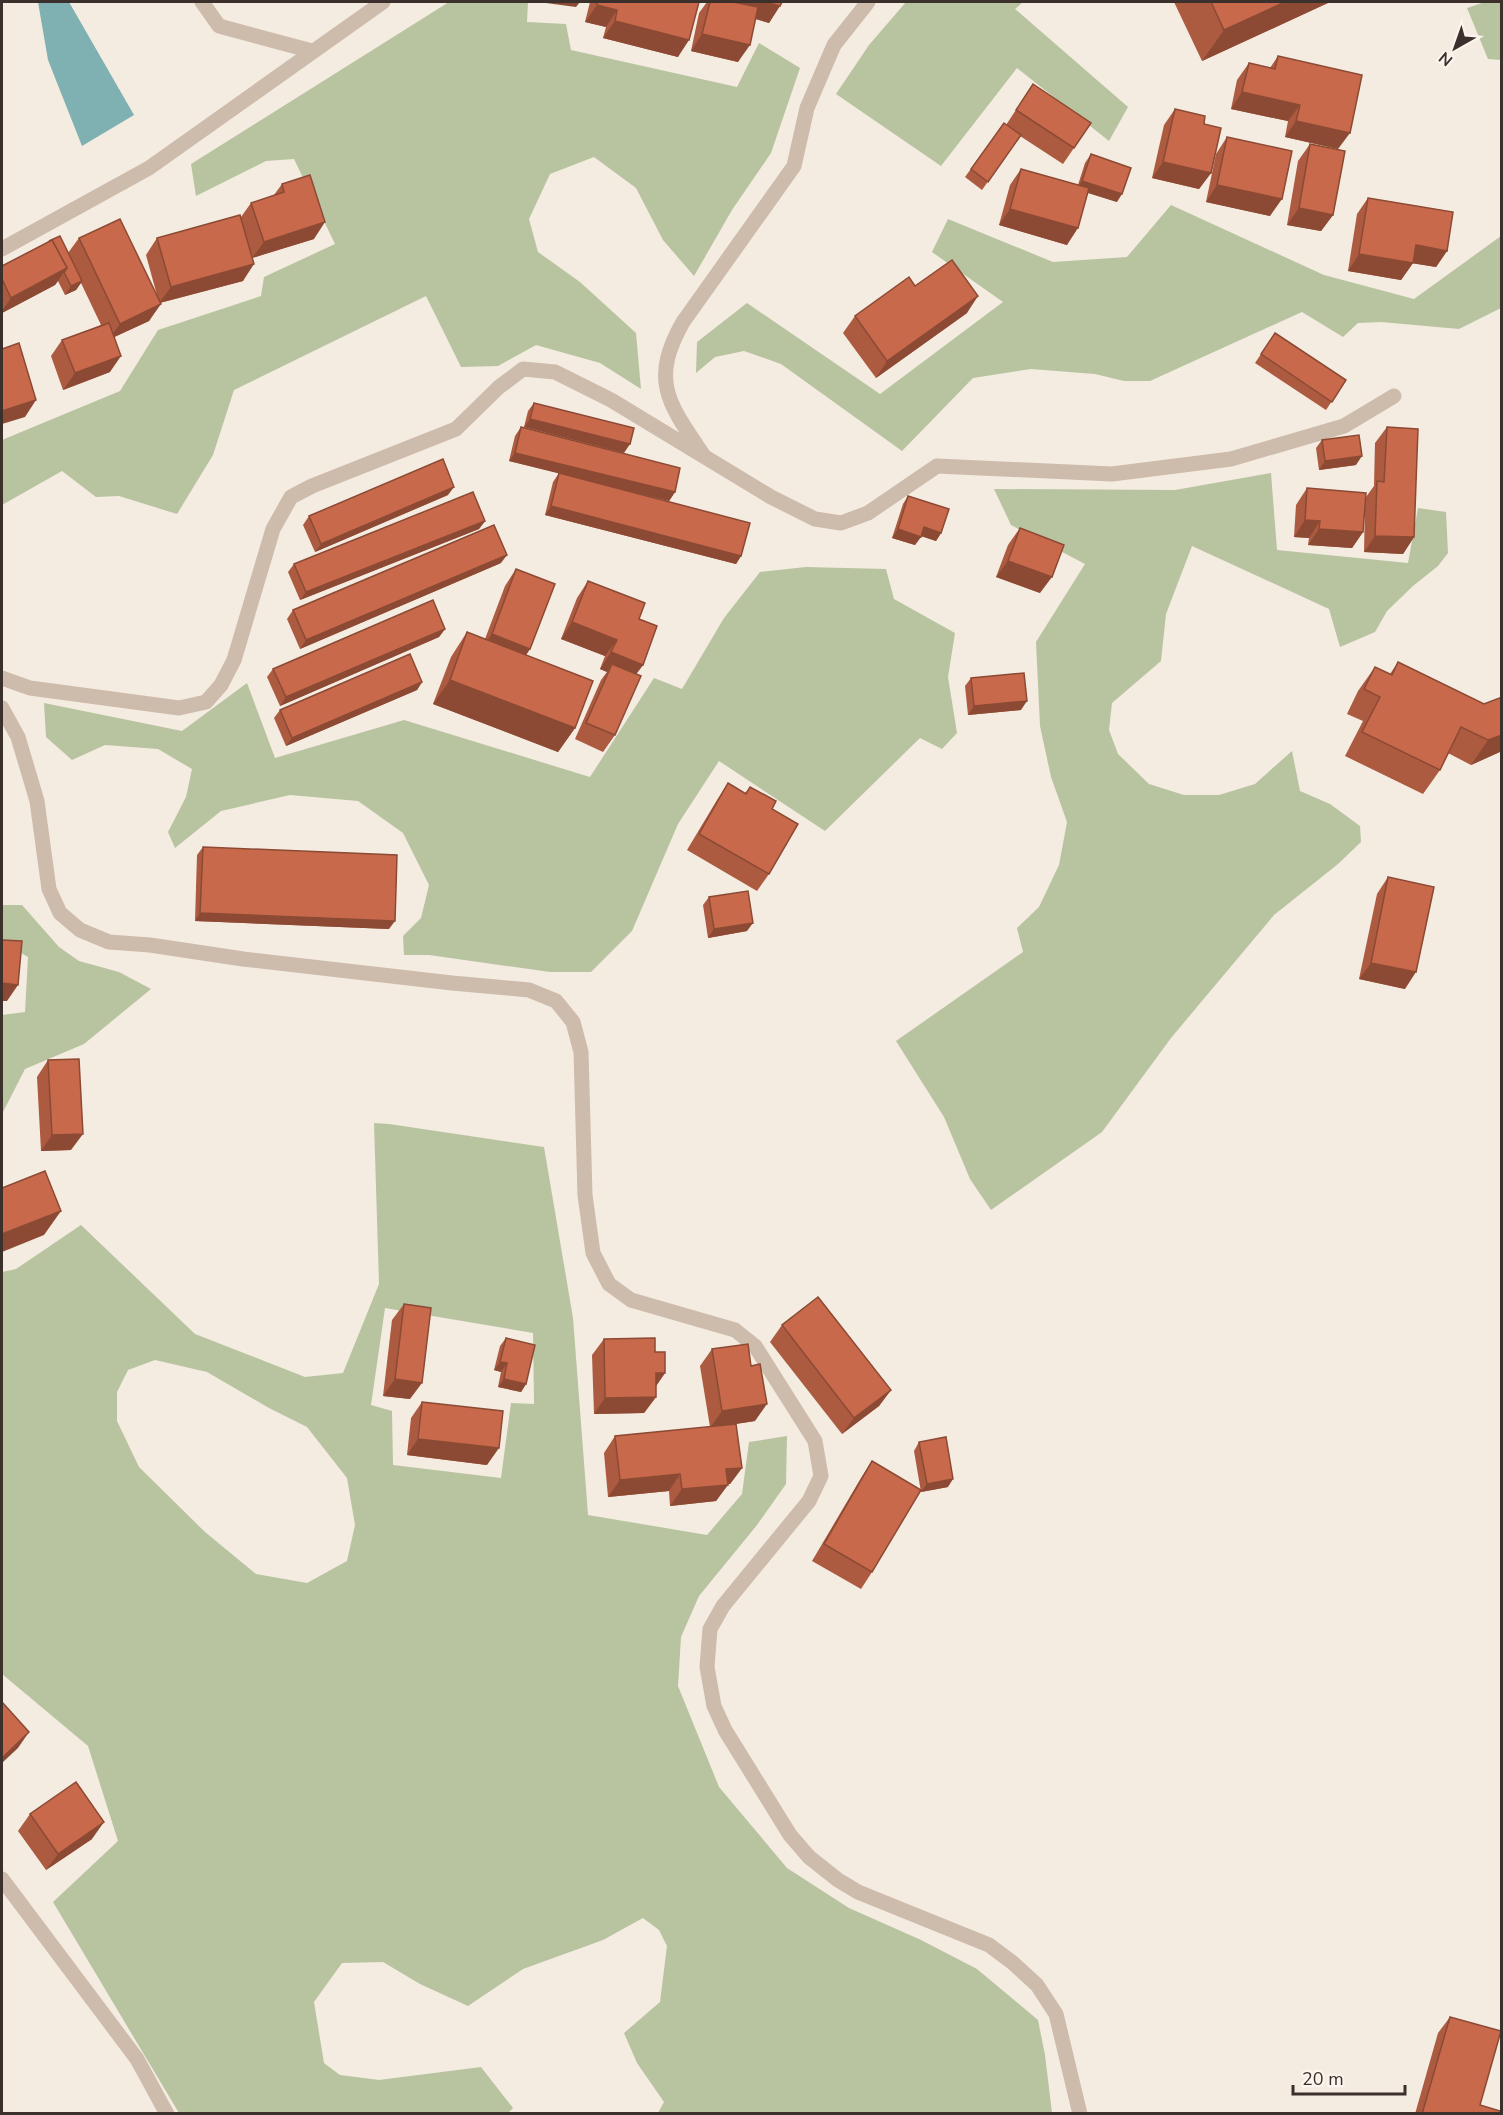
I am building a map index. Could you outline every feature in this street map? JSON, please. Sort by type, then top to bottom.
[{"type":"street","points":[[202,2],[219,26],[312,51]]},
{"type":"street","points":[[2,249],[149,168],[383,2]]},
{"type":"street","points":[[706,459],[675,414],[665,388],[671,342],[794,166],[807,108],[834,45],[868,2]]},
{"type":"street","points":[[2,678],[30,688],[179,708],[206,702],[221,685],[234,660],[273,529],[291,497],[312,486],[456,429],[499,387],[523,369],[555,372],[611,399],[771,497],[815,519],[841,523],[868,513],[937,466],[1112,474],[1231,459],[1344,426],[1395,396]]},
{"type":"street","points":[[2,708],[18,737],[38,801],[49,888],[60,914],[80,930],[109,942],[150,945],[243,959],[452,983],[530,990],[556,1001],[573,1023],[581,1052],[585,1195],[593,1253],[609,1284],[631,1300],[735,1330],[755,1346],[815,1441],[820,1476],[809,1501],[723,1606],[710,1629],[707,1667],[714,1706],[725,1730],[790,1835],[809,1857],[838,1880],[858,1892],[989,1945],[1037,1985],[1056,2014],[1080,2114]]},
{"type":"street","points":[[2,1879],[137,2060],[167,2114]]},
{"type":"green space","points":[[449,2],[528,2],[527,22],[566,24],[571,50],[737,87],[759,43],[800,68],[771,153],[732,210],[694,276],[663,240],[636,188],[594,157],[550,174],[529,219],[538,252],[580,282],[636,333],[641,389],[600,363],[536,345],[498,366],[461,367],[426,296],[234,390],[213,455],[177,514],[119,496],[96,497],[62,471],[2,505],[2,440],[120,391],[158,330],[261,296],[264,277],[335,244],[294,159],[266,161],[196,196],[191,164]]},
{"type":"green space","points":[[906,2],[1023,2],[1015,9],[1128,107],[1109,141],[1017,68],[941,166],[836,94],[869,45]]},
{"type":"green space","points":[[1485,2],[1501,2],[1501,60],[1488,59],[1467,8]]},
{"type":"green space","points":[[1171,205],[1324,275],[1414,299],[1501,236],[1501,308],[1459,329],[1381,322],[1358,323],[1343,337],[1302,312],[1150,381],[1124,381],[1095,374],[1031,369],[973,378],[902,451],[781,364],[744,351],[715,357],[696,373],[697,342],[747,303],[880,394],[1003,302],[932,252],[948,219],[1053,262],[1127,257]]},
{"type":"green space","points":[[1271,473],[1277,550],[1408,563],[1418,508],[1446,512],[1448,553],[1438,566],[1387,611],[1375,632],[1340,647],[1329,609],[1192,546],[1166,614],[1161,661],[1112,703],[1109,730],[1118,754],[1149,784],[1184,795],[1219,795],[1255,784],[1292,751],[1300,791],[1330,804],[1360,826],[1361,842],[1338,864],[1274,915],[1171,1038],[1102,1132],[991,1210],[970,1179],[944,1117],[896,1041],[1023,952],[1017,928],[1039,907],[1059,865],[1067,822],[1051,777],[1040,726],[1036,642],[1085,564],[1011,525],[994,489],[1175,490]]},
{"type":"green space","points":[[806,567],[886,569],[894,599],[955,633],[948,677],[957,733],[942,749],[920,738],[825,831],[719,761],[678,824],[632,931],[591,972],[550,972],[429,955],[404,955],[403,936],[421,918],[429,885],[403,833],[358,801],[290,795],[221,811],[175,848],[168,832],[186,797],[192,769],[158,749],[105,745],[72,760],[46,737],[44,703],[182,731],[247,683],[275,758],[404,720],[590,777],[654,678],[682,689],[724,618],[760,572]]},
{"type":"green space","points":[[2,905],[22,905],[59,947],[79,961],[119,972],[151,989],[84,1044],[25,1069],[2,1114],[2,1015],[25,1012],[28,957],[2,942]]},
{"type":"green space","points":[[374,1123],[544,1147],[573,1318],[588,1515],[707,1535],[742,1494],[749,1442],[787,1436],[786,1484],[757,1525],[699,1596],[681,1637],[678,1686],[719,1787],[787,1868],[849,1908],[921,1940],[977,1969],[1038,2020],[1052,2113],[658,2113],[664,2102],[637,2063],[624,2033],[660,2002],[667,1946],[659,1930],[643,1918],[603,1940],[523,1969],[468,2006],[420,1984],[383,1962],[342,1963],[314,2002],[324,2063],[340,2075],[379,2080],[481,2067],[513,2108],[508,2113],[179,2113],[53,1902],[118,1841],[88,1746],[2,1674],[2,1272],[16,1269],[81,1225],[195,1334],[305,1377],[343,1373],[379,1284]],"holes":[[[385,1308],[533,1333],[534,1404],[511,1403],[501,1478],[393,1465],[392,1411],[371,1405]],[[155,1360],[207,1372],[307,1427],[347,1478],[355,1525],[347,1561],[307,1583],[256,1574],[205,1532],[139,1467],[117,1421],[117,1392],[128,1370]]]},
{"type":"water","points":[[38,2],[69,2],[134,115],[82,146],[48,60]]},
{"type":"building","points":[[597,2],[699,2],[689,40],[615,21],[617,10],[597,5]]},
{"type":"building","points":[[710,2],[733,2],[758,7],[750,45],[702,34]]},
{"type":"building","points":[[765,2],[782,2],[780,6]]},
{"type":"building","points":[[1211,2],[1285,2],[1224,30]]},
{"type":"building","points":[[1278,56],[1362,75],[1350,133],[1296,121],[1300,105],[1242,92],[1249,63],[1275,69]]},
{"type":"building","points":[[1033,84],[1091,123],[1074,148],[1016,110]]},
{"type":"building","points":[[1175,109],[1205,116],[1204,124],[1221,128],[1211,173],[1163,162]]},
{"type":"building","points":[[1004,123],[1021,135],[988,182],[971,169]]},
{"type":"building","points":[[1227,137],[1292,151],[1282,199],[1217,185]]},
{"type":"building","points":[[1310,144],[1345,151],[1333,215],[1299,208]]},
{"type":"building","points":[[1091,154],[1131,168],[1122,194],[1082,181]]},
{"type":"building","points":[[1021,169],[1089,188],[1078,228],[1010,209]]},
{"type":"building","points":[[310,175],[325,222],[264,242],[251,203],[284,192],[282,184]]},
{"type":"building","points":[[1368,198],[1453,212],[1447,251],[1416,245],[1413,263],[1359,254]]},
{"type":"building","points":[[240,215],[254,264],[171,287],[157,238]]},
{"type":"building","points":[[120,219],[161,304],[120,324],[79,238]]},
{"type":"building","points":[[60,236],[82,281],[71,286],[64,272],[67,268],[52,240],[49,241]]},
{"type":"building","points":[[52,240],[67,268],[11,298],[2,279],[2,266]]},
{"type":"building","points":[[952,260],[978,296],[887,361],[855,316],[909,277],[915,286]]},
{"type":"building","points":[[109,323],[121,356],[75,373],[62,340]]},
{"type":"building","points":[[1275,333],[1346,380],[1332,402],[1261,354]]},
{"type":"building","points":[[19,343],[36,400],[2,411],[2,349]]},
{"type":"building","points":[[534,403],[634,428],[630,444],[530,419]]},
{"type":"building","points":[[521,427],[680,468],[675,492],[515,453]]},
{"type":"building","points":[[1387,427],[1418,429],[1414,537],[1375,536],[1377,481],[1384,482]]},
{"type":"building","points":[[1359,435],[1362,456],[1325,461],[1322,440]]},
{"type":"building","points":[[443,459],[454,487],[321,544],[309,516]]},
{"type":"building","points":[[559,473],[750,523],[741,556],[551,506]]},
{"type":"building","points":[[1307,488],[1366,493],[1363,532],[1319,529],[1320,521],[1305,520]]},
{"type":"building","points":[[473,492],[485,521],[306,592],[294,564]]},
{"type":"building","points":[[908,496],[949,509],[941,533],[924,527],[921,537],[898,529]]},
{"type":"building","points":[[494,525],[507,555],[306,640],[293,610]]},
{"type":"building","points":[[1020,528],[1064,545],[1052,577],[1008,561]]},
{"type":"building","points":[[516,569],[555,584],[530,649],[492,634]]},
{"type":"building","points":[[588,581],[645,603],[639,619],[657,626],[643,665],[611,652],[617,640],[572,622]]},
{"type":"building","points":[[433,600],[445,629],[286,697],[273,669]]},
{"type":"building","points":[[467,632],[593,681],[575,728],[450,680]]},
{"type":"building","points":[[410,654],[422,682],[292,738],[280,710]]},
{"type":"building","points":[[1398,662],[1484,704],[1502,697],[1502,735],[1488,740],[1461,727],[1440,770],[1362,732],[1380,697],[1364,689],[1375,667],[1392,675]]},
{"type":"building","points":[[612,664],[641,676],[615,735],[586,723]]},
{"type":"building","points":[[1024,673],[1027,701],[974,706],[971,678]]},
{"type":"building","points":[[728,783],[746,794],[750,787],[776,801],[772,809],[798,824],[769,874],[699,834]]},
{"type":"building","points":[[203,847],[397,855],[395,921],[200,913]]},
{"type":"building","points":[[1388,877],[1434,887],[1416,972],[1371,963]]},
{"type":"building","points":[[748,891],[753,923],[714,929],[709,897]]},
{"type":"building","points":[[2,940],[22,941],[18,985],[2,983]]},
{"type":"building","points":[[79,1059],[83,1134],[52,1135],[48,1060]]},
{"type":"building","points":[[45,1171],[61,1211],[2,1234],[2,1188]]},
{"type":"building","points":[[818,1297],[891,1390],[854,1418],[782,1325]]},
{"type":"building","points":[[404,1304],[431,1308],[422,1383],[395,1379]]},
{"type":"building","points":[[506,1338],[535,1345],[526,1384],[504,1379],[507,1363],[500,1362]]},
{"type":"building","points":[[655,1338],[655,1352],[665,1352],[665,1373],[656,1373],[656,1397],[605,1398],[604,1339]]},
{"type":"building","points":[[748,1344],[751,1366],[760,1364],[767,1404],[722,1411],[712,1349]]},
{"type":"building","points":[[422,1402],[503,1411],[499,1448],[418,1439]]},
{"type":"building","points":[[736,1424],[742,1468],[726,1469],[728,1485],[682,1489],[680,1474],[620,1480],[615,1436]]},
{"type":"building","points":[[946,1437],[953,1479],[927,1484],[919,1442]]},
{"type":"building","points":[[872,1461],[921,1490],[872,1572],[824,1544]]},
{"type":"building","points":[[2,1702],[29,1732],[2,1758]]},
{"type":"building","points":[[76,1782],[104,1822],[58,1854],[30,1814]]},
{"type":"building","points":[[1450,2017],[1501,2031],[1480,2105],[1500,2111],[1499,2114],[1422,2114]]}]
